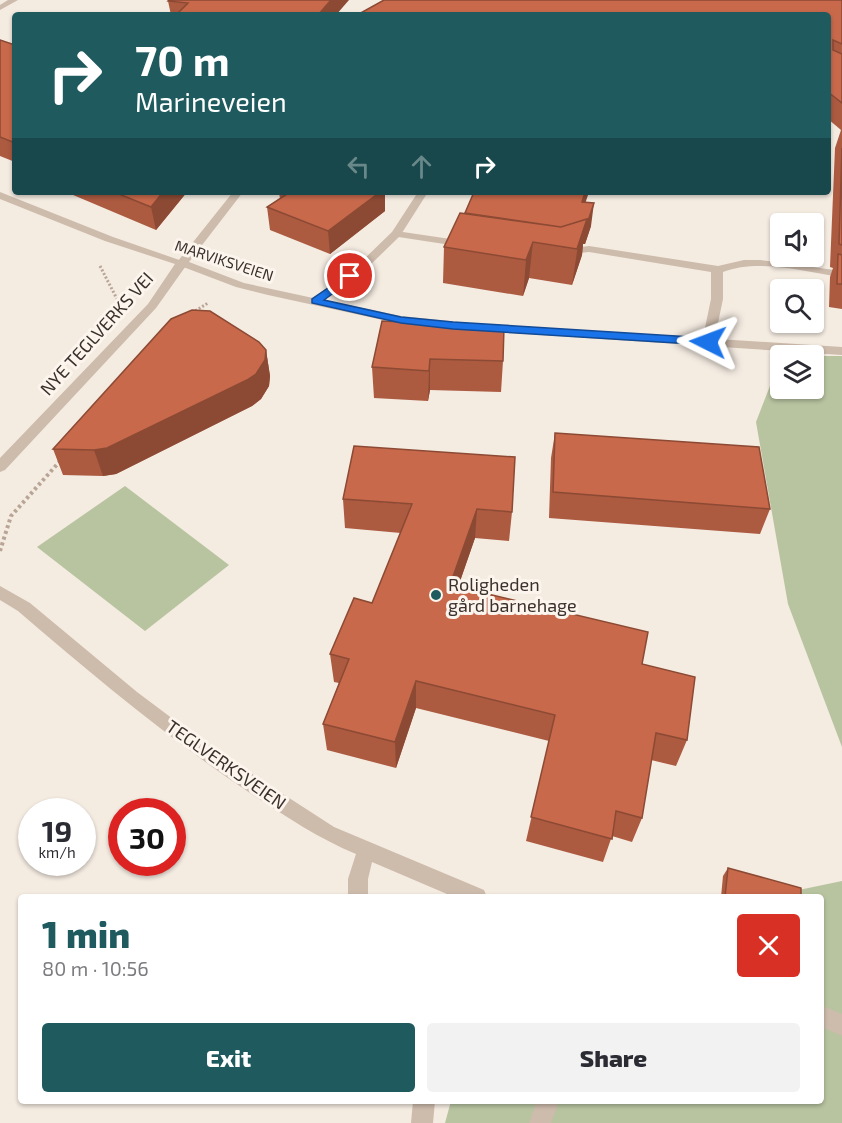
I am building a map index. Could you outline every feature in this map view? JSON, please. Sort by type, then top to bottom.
[{"type":"street","points":[[0,8],[14,0]]},
{"type":"street","name":"MARVIKSVEIEN","points":[[0,195],[109,239],[240,285],[401,320],[453,326],[842,351]]},
{"type":"street","name":"NYE TEGLVERKS VEI","points":[[0,467],[152,306],[182,263],[236,195]]},
{"type":"street","points":[[316,301],[364,265],[396,234],[421,195]]},
{"type":"street","points":[[396,234],[480,247]]},
{"type":"street","points":[[557,258],[577,250],[589,249],[711,267],[717,270],[732,264],[750,262],[842,274]]},
{"type":"street","points":[[708,342],[717,299],[717,270]]},
{"type":"street","name":"TEGLVERKSVEIEN","points":[[0,592],[24,607],[131,697],[203,752],[327,833],[470,894]]},
{"type":"street","points":[[358,894],[358,879],[366,850]]},
{"type":"street","points":[[824,1017],[842,1025]]},
{"type":"street","points":[[422,1123],[424,1104]]},
{"type":"street","points":[[540,1123],[547,1104]]},
{"type":"path","points":[[0,551],[5,544],[5,530],[12,515],[66,454]]},
{"type":"green space","points":[[824,356],[842,356],[842,747],[788,604],[756,422],[770,386],[770,399],[824,399]]},
{"type":"green space","points":[[125,486],[229,565],[145,631],[37,547]]},
{"type":"green space","points":[[842,881],[842,1123],[445,1123],[450,1104],[824,1104],[824,894],[779,894]]},
{"type":"building","points":[[331,0],[321,12],[179,12],[188,3],[168,1]]},
{"type":"building","points":[[384,0],[842,0],[842,44],[833,40],[833,50],[842,54],[842,103],[831,94],[831,12],[362,12]]},
{"type":"building","points":[[0,40],[12,44],[12,142],[0,137]]},
{"type":"building","points":[[842,148],[842,245],[839,244]]},
{"type":"building","points":[[121,195],[161,195],[151,207]]},
{"type":"building","points":[[285,195],[376,195],[328,231],[267,207]]},
{"type":"building","points":[[473,195],[584,195],[582,202],[594,203],[588,221],[586,222],[587,219],[561,227],[465,213]]},
{"type":"building","points":[[460,213],[561,227],[587,219],[577,249],[533,242],[526,260],[444,247]]},
{"type":"building","points":[[838,254],[842,255],[842,284],[837,284]]},
{"type":"building","points":[[192,310],[210,311],[259,342],[266,350],[265,360],[256,374],[107,448],[53,449],[171,319]]},
{"type":"building","points":[[382,321],[504,327],[503,361],[430,359],[429,371],[372,367]]},
{"type":"building","points":[[555,433],[759,447],[770,509],[553,492]]},
{"type":"building","points":[[354,446],[515,457],[512,512],[477,509],[450,585],[648,632],[642,664],[695,677],[687,740],[656,733],[642,818],[616,811],[612,839],[531,817],[555,715],[416,681],[395,742],[323,724],[349,659],[330,654],[354,598],[372,603],[412,504],[343,499]]},
{"type":"building","points":[[728,868],[801,888],[801,894],[725,894]]},
{"type":"place","name":"Roligheden gård barnehage","points":[[436,595]]},
{"type":"route","points":[[350,276],[316,301],[401,320],[453,326],[708,342]]}]
